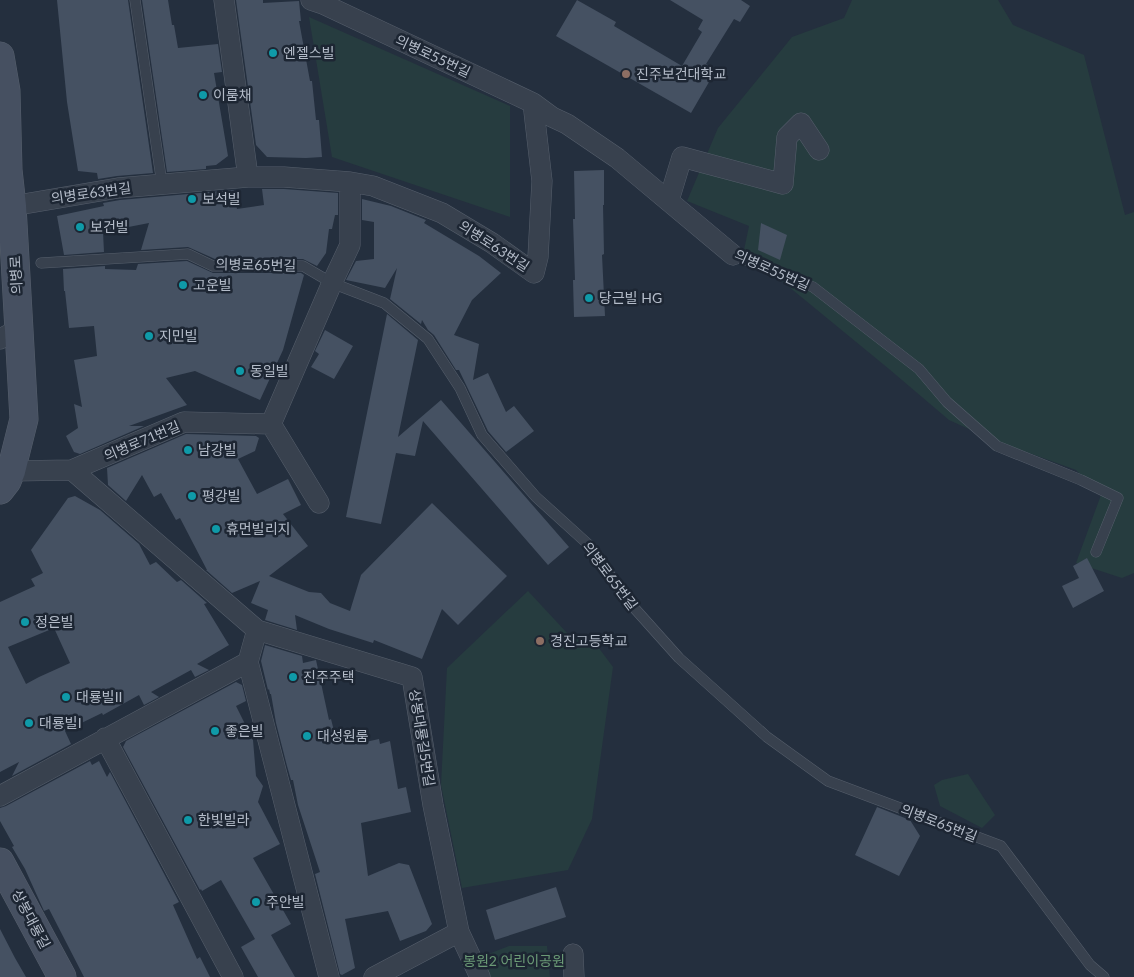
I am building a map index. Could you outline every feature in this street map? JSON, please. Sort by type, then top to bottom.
[{"type":"street","points":[[224,0],[248,178]]},
{"type":"street","name":"의병로55번길","points":[[311,0],[533,103],[617,158],[733,255]]},
{"type":"street","name":"의병로","points":[[0,56],[6,91],[4,172],[12,206],[10,334],[24,419],[5,481]]},
{"type":"street","name":"의병로63번길","points":[[12,206],[118,188],[162,184],[284,177],[350,182],[373,186],[442,213],[492,243],[534,273],[538,257],[542,181],[533,103]]},
{"type":"street","points":[[669,200],[682,157],[783,184],[787,137],[801,123],[819,150]]},
{"type":"street","points":[[319,503],[271,424],[350,245],[350,182]]},
{"type":"street","name":"의병로71번길","points":[[5,481],[72,470],[184,422],[271,424]]},
{"type":"street","points":[[72,470],[257,630],[248,662],[329,977]]},
{"type":"street","name":"상봉대룡길5번길","points":[[257,630],[412,677],[433,804],[459,932]]},
{"type":"street","points":[[0,796],[248,662]]},
{"type":"street","points":[[105,738],[233,977]]},
{"type":"street","name":"상봉대룡길","points":[[0,862],[62,977]]},
{"type":"street","points":[[374,977],[459,932],[480,977]]},
{"type":"street","points":[[573,954],[574,977]]},
{"type":"lane","points":[[135,0],[162,184]]},
{"type":"lane","name":"의병로65번길","points":[[41,263],[188,254],[212,266],[304,266],[332,283],[384,303],[428,339],[460,388],[482,436],[536,497],[589,545],[628,601],[679,658],[767,737],[828,780],[1002,846],[1090,965],[1104,977]]},
{"type":"lane","name":"의병로55번길","points":[[733,255],[813,287],[919,369],[947,402],[997,446],[1081,480],[1118,498],[1096,552]]},
{"type":"green space","points":[[852,0],[998,0],[1013,25],[1084,55],[1125,215],[1134,212],[1134,573],[1122,578],[1076,563],[1101,495],[1076,470],[993,440],[949,420],[744,250],[749,226],[687,201],[718,128],[792,37],[844,18]]},
{"type":"green space","points":[[309,17],[510,106],[510,217],[332,157]]},
{"type":"green space","points":[[528,591],[568,634],[589,635],[613,667],[592,819],[568,870],[462,888],[441,785],[447,668]]},
{"type":"green space","points":[[968,774],[995,815],[982,828],[940,806],[934,785],[942,780]]},
{"type":"green space","name":"봉원2 어린이공원","points":[[509,946],[547,946],[550,977],[487,977],[478,958]]},
{"type":"building","points":[[57,0],[128,0],[153,173],[98,179],[97,173],[78,171],[67,102]]},
{"type":"building","points":[[142,0],[168,0],[178,48],[218,44],[222,72],[214,73],[228,156],[216,165],[206,166],[206,169],[167,172]]},
{"type":"building","points":[[236,0],[263,0],[263,3],[299,1],[301,21],[299,21],[310,81],[312,81],[316,120],[319,120],[322,157],[267,157],[256,145]]},
{"type":"building","points":[[577,0],[616,22],[614,26],[682,66],[702,32],[698,29],[703,20],[670,0],[741,0],[750,6],[740,22],[734,19],[706,64],[716,70],[691,113],[556,36]]},
{"type":"building","points":[[604,170],[604,254],[602,255],[605,316],[574,317],[574,171]]},
{"type":"building","points":[[262,189],[338,193],[338,215],[335,215],[332,229],[329,229],[326,253],[317,266],[303,259],[215,259],[188,247],[141,250],[149,223],[103,232],[104,252],[64,255],[57,216],[104,206],[103,203],[120,200],[234,190],[237,209],[264,205]]},
{"type":"building","points":[[362,199],[391,206],[426,220],[424,223],[479,256],[501,273],[472,300],[454,335],[479,344],[473,380],[488,373],[506,412],[514,406],[534,431],[506,452],[488,431],[459,370],[456,370],[434,335],[428,330],[422,320],[421,324],[390,299],[397,268],[385,288],[346,280],[356,261],[374,259],[374,222],[362,220]]},
{"type":"building","points":[[761,223],[787,235],[780,260],[758,250]]},
{"type":"building","points":[[187,261],[213,273],[301,273],[304,275],[283,350],[260,400],[195,371],[166,378],[187,405],[129,426],[144,426],[80,454],[74,452],[66,436],[78,428],[74,404],[82,407],[74,360],[97,356],[94,326],[69,328],[63,269],[105,266],[105,269],[136,270],[138,264]]},
{"type":"building","points":[[387,314],[418,340],[398,437],[441,400],[569,547],[548,565],[423,421],[415,456],[396,453],[381,524],[346,517]]},
{"type":"building","points":[[325,330],[353,346],[334,379],[311,367],[319,354],[315,351]]},
{"type":"building","points":[[186,434],[256,436],[259,438],[255,451],[238,459],[257,494],[288,479],[301,505],[283,514],[308,546],[269,576],[309,592],[321,593],[330,603],[350,611],[361,575],[432,503],[507,576],[458,625],[442,609],[422,659],[374,640],[373,643],[329,629],[295,615],[297,630],[265,620],[268,610],[251,603],[260,581],[232,593],[206,570],[180,518],[176,520],[161,493],[154,497],[142,475],[126,501],[108,485],[107,468]]},
{"type":"building","points":[[75,496],[100,510],[139,544],[150,565],[156,562],[177,582],[181,580],[207,603],[204,604],[229,645],[197,664],[209,670],[195,677],[191,670],[151,692],[159,697],[144,705],[139,695],[103,715],[102,713],[65,731],[71,744],[12,776],[19,762],[0,772],[0,602],[35,586],[31,579],[43,573],[31,550],[68,498]],"holes":[[[54,628],[70,663],[26,684],[8,647]]]},
{"type":"building","points":[[1087,558],[1104,591],[1073,608],[1062,586],[1079,578],[1073,566]]},
{"type":"building","points":[[265,645],[302,656],[303,663],[316,660],[329,720],[331,719],[337,743],[359,737],[361,743],[379,739],[380,744],[390,741],[398,789],[406,787],[411,812],[361,823],[368,876],[399,863],[409,865],[432,924],[426,931],[400,941],[388,911],[345,919],[355,968],[342,975],[340,974],[315,874],[320,872],[298,805],[293,780],[291,780],[287,766],[271,694],[268,690],[261,661]]},
{"type":"building","points":[[236,682],[242,685],[246,701],[236,706],[253,740],[256,776],[263,786],[258,802],[280,844],[253,858],[291,924],[271,935],[295,977],[258,977],[241,947],[255,939],[221,880],[202,891],[200,890],[123,747],[126,741]]},
{"type":"building","points":[[90,761],[92,765],[99,761],[107,777],[110,772],[179,902],[173,905],[197,959],[200,957],[210,977],[84,977],[49,909],[44,911],[25,869],[12,847],[14,846],[0,821],[0,808]]},
{"type":"building","points":[[877,807],[910,820],[920,836],[899,876],[855,855]]},
{"type":"building","points":[[556,887],[566,917],[495,940],[486,910]]},
{"type":"building","points":[[0,929],[15,958],[26,977],[0,977]]},
{"type":"place","name":"엔젤스빌","points":[[273,53]]},
{"type":"place","name":"진주보건대학교","points":[[626,74]]},
{"type":"place","name":"이룸채","points":[[203,95]]},
{"type":"place","name":"보석빌","points":[[192,199]]},
{"type":"place","name":"보건빌","points":[[80,227]]},
{"type":"place","name":"고운빌","points":[[183,285]]},
{"type":"place","name":"당근빌 HG","points":[[589,298]]},
{"type":"place","name":"지민빌","points":[[149,336]]},
{"type":"place","name":"동일빌","points":[[240,371]]},
{"type":"place","name":"남강빌","points":[[188,450]]},
{"type":"place","name":"평강빌","points":[[192,496]]},
{"type":"place","name":"휴먼빌리지","points":[[216,529]]},
{"type":"place","name":"정은빌","points":[[25,622]]},
{"type":"place","name":"경진고등학교","points":[[540,641]]},
{"type":"place","name":"진주주택","points":[[293,677]]},
{"type":"place","name":"대룡빌II","points":[[66,697]]},
{"type":"place","name":"대룡빌I","points":[[29,723]]},
{"type":"place","name":"좋은빌","points":[[215,731]]},
{"type":"place","name":"대성원룸","points":[[307,736]]},
{"type":"place","name":"한빛빌라","points":[[188,820]]},
{"type":"place","name":"주안빌","points":[[256,902]]}]
